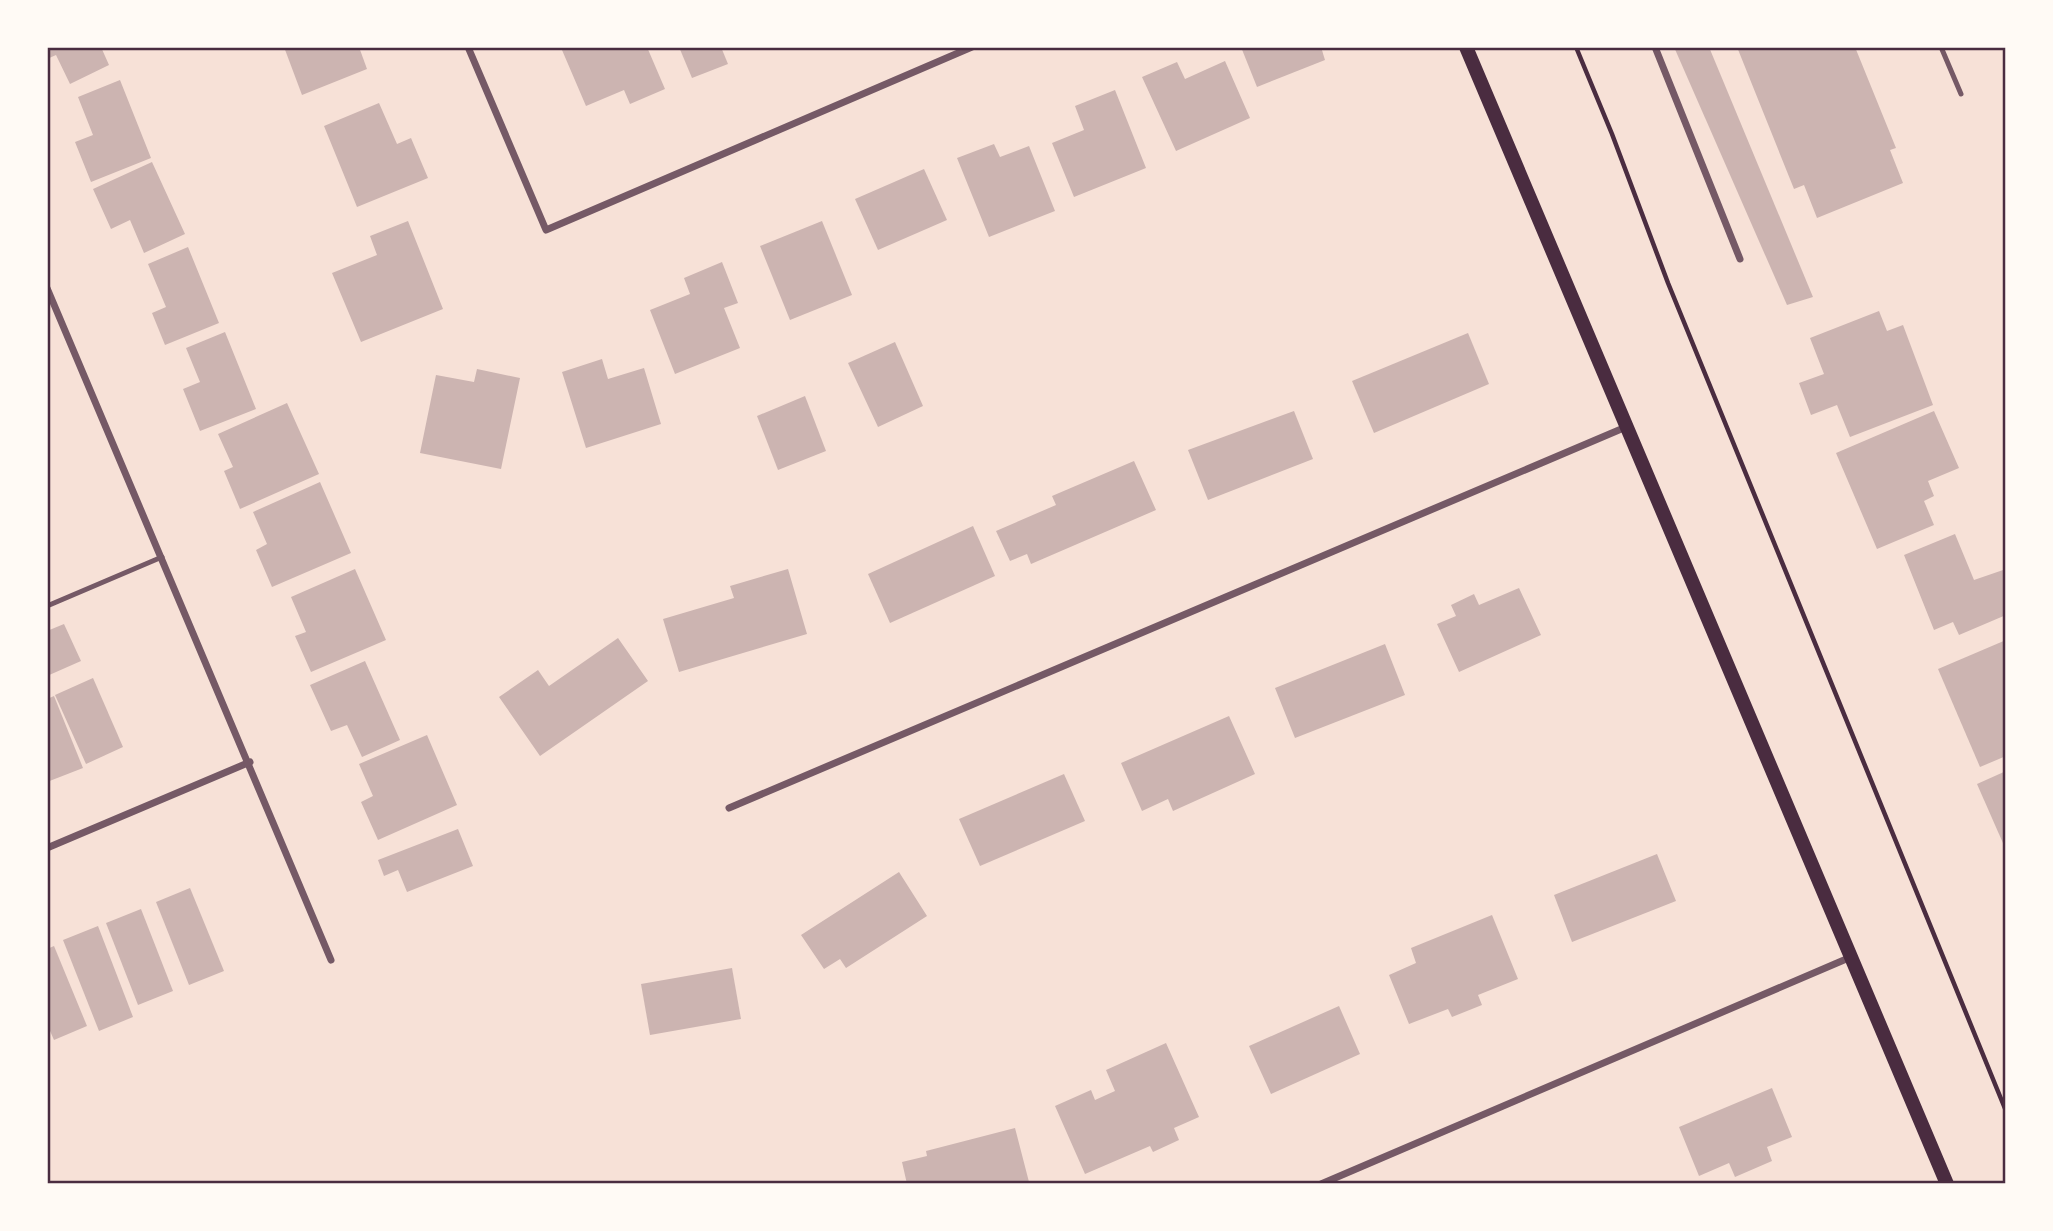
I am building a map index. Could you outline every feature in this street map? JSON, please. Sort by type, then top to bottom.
[{"type":"main road","points":[[1466,47],[1947,1184]]},
{"type":"street","points":[[468,47],[546,230],[972,47]]},
{"type":"street","points":[[1655,47],[1740,259]]},
{"type":"street","points":[[47,288],[250,762],[331,960]]},
{"type":"street","points":[[729,808],[1626,427]]},
{"type":"street","points":[[47,848],[250,762]]},
{"type":"street","points":[[1321,1184],[1852,957]]},
{"type":"lane","points":[[1941,47],[1961,94]]},
{"type":"lane","points":[[47,606],[162,557]]},
{"type":"path","points":[[1576,47],[1673,295],[2006,1111]]},
{"type":"building","points":[[47,47],[101,47],[109,65],[70,84],[56,55],[47,59]]},
{"type":"building","points":[[284,47],[359,47],[367,69],[302,95]]},
{"type":"building","points":[[569,47],[647,47],[665,89],[630,104],[624,90],[586,106],[562,50]]},
{"type":"building","points":[[679,47],[721,47],[728,64],[692,78]]},
{"type":"building","points":[[1241,47],[1321,47],[1325,60],[1257,87]]},
{"type":"building","points":[[1674,47],[1709,47],[1813,297],[1787,305]]},
{"type":"building","points":[[1737,47],[1855,47],[1896,148],[1890,150],[1903,183],[1817,218],[1804,185],[1794,189]]},
{"type":"building","points":[[1225,61],[1250,118],[1176,151],[1142,77],[1177,62],[1185,79]]},
{"type":"building","points":[[120,80],[151,158],[91,182],[75,142],[93,135],[78,97]]},
{"type":"building","points":[[1115,90],[1146,168],[1074,197],[1052,143],[1084,130],[1075,106]]},
{"type":"building","points":[[379,103],[397,144],[411,138],[428,178],[357,207],[324,126]]},
{"type":"building","points":[[994,144],[1000,157],[1029,146],[1055,211],[989,237],[957,158]]},
{"type":"building","points":[[152,162],[185,234],[144,253],[130,220],[111,229],[93,189]]},
{"type":"building","points":[[924,169],[947,220],[878,250],[855,199]]},
{"type":"building","points":[[408,221],[443,309],[361,342],[332,273],[377,255],[370,236]]},
{"type":"building","points":[[822,221],[852,295],[790,320],[760,246]]},
{"type":"building","points":[[188,247],[219,323],[165,345],[152,313],[166,307],[148,264]]},
{"type":"building","points":[[722,262],[738,303],[724,308],[740,348],[675,374],[650,310],[690,294],[684,278]]},
{"type":"building","points":[[1879,311],[1887,331],[1903,325],[1933,405],[1850,437],[1837,405],[1811,415],[1799,383],[1824,374],[1810,338]]},
{"type":"building","points":[[225,332],[256,409],[200,431],[183,389],[200,382],[186,348]]},
{"type":"building","points":[[1468,333],[1489,384],[1374,433],[1352,381]]},
{"type":"building","points":[[895,342],[923,406],[878,427],[848,363]]},
{"type":"building","points":[[602,359],[608,379],[644,368],[661,424],[586,448],[562,372]]},
{"type":"building","points":[[477,369],[520,378],[501,469],[420,453],[436,375],[474,382]]},
{"type":"building","points":[[805,396],[826,451],[778,470],[757,416]]},
{"type":"building","points":[[287,403],[319,474],[240,509],[224,471],[233,467],[218,434]]},
{"type":"building","points":[[1294,411],[1313,459],[1208,500],[1188,450]]},
{"type":"building","points":[[1934,411],[1959,468],[1928,481],[1934,496],[1924,501],[1934,525],[1877,549],[1836,453]]},
{"type":"building","points":[[1134,461],[1156,510],[1031,564],[1027,554],[1010,561],[996,531],[1056,505],[1052,496]]},
{"type":"building","points":[[320,482],[351,553],[272,587],[256,550],[267,544],[253,512]]},
{"type":"building","points":[[973,526],[995,576],[890,623],[868,574]]},
{"type":"building","points":[[1955,534],[1974,580],[2006,569],[2006,615],[1959,635],[1953,622],[1934,630],[1904,555]]},
{"type":"building","points":[[355,569],[386,640],[311,672],[295,636],[306,632],[291,597]]},
{"type":"building","points":[[788,569],[807,634],[679,672],[663,619],[734,598],[730,586]]},
{"type":"building","points":[[1519,588],[1541,635],[1459,672],[1437,624],[1456,616],[1451,605],[1474,594],[1479,605]]},
{"type":"building","points":[[64,624],[81,661],[47,676],[47,631]]},
{"type":"building","points":[[618,638],[648,681],[540,756],[499,697],[538,670],[549,686]]},
{"type":"building","points":[[2006,640],[2006,756],[1980,767],[1938,669]]},
{"type":"building","points":[[1385,644],[1405,695],[1295,738],[1275,688]]},
{"type":"building","points":[[365,661],[400,740],[362,757],[347,725],[331,731],[310,685]]},
{"type":"building","points":[[93,678],[123,747],[86,764],[55,695]]},
{"type":"building","points":[[54,696],[83,768],[47,782],[47,699]]},
{"type":"building","points":[[1229,716],[1255,774],[1173,811],[1168,799],[1142,811],[1121,763]]},
{"type":"building","points":[[427,735],[457,805],[378,840],[361,802],[373,796],[359,764]]},
{"type":"building","points":[[2006,771],[2006,850],[1977,784]]},
{"type":"building","points":[[1064,774],[1085,821],[980,866],[959,819]]},
{"type":"building","points":[[458,829],[473,866],[407,892],[398,870],[384,876],[378,860]]},
{"type":"building","points":[[1657,854],[1676,901],[1572,942],[1554,895]]},
{"type":"building","points":[[899,872],[927,916],[846,968],[840,959],[824,969],[801,935]]},
{"type":"building","points":[[190,888],[224,971],[189,985],[156,902]]},
{"type":"building","points":[[141,909],[173,991],[138,1005],[106,923]]},
{"type":"building","points":[[1492,915],[1518,979],[1478,995],[1482,1005],[1452,1017],[1448,1009],[1409,1024],[1389,975],[1416,963],[1411,948]]},
{"type":"building","points":[[98,926],[133,1017],[99,1031],[63,940]]},
{"type":"building","points":[[54,946],[87,1026],[54,1040],[47,1024],[47,949]]},
{"type":"building","points":[[732,968],[741,1019],[650,1035],[641,984]]},
{"type":"building","points":[[1339,1006],[1360,1054],[1271,1094],[1249,1046]]},
{"type":"building","points":[[1166,1043],[1199,1117],[1174,1128],[1179,1140],[1153,1152],[1150,1146],[1085,1174],[1055,1106],[1091,1090],[1095,1100],[1115,1091],[1106,1070]]},
{"type":"building","points":[[1772,1088],[1792,1137],[1767,1147],[1772,1161],[1735,1177],[1729,1163],[1699,1176],[1679,1127]]},
{"type":"building","points":[[1015,1128],[1029,1182],[907,1184],[902,1162],[927,1156],[926,1151]]}]
